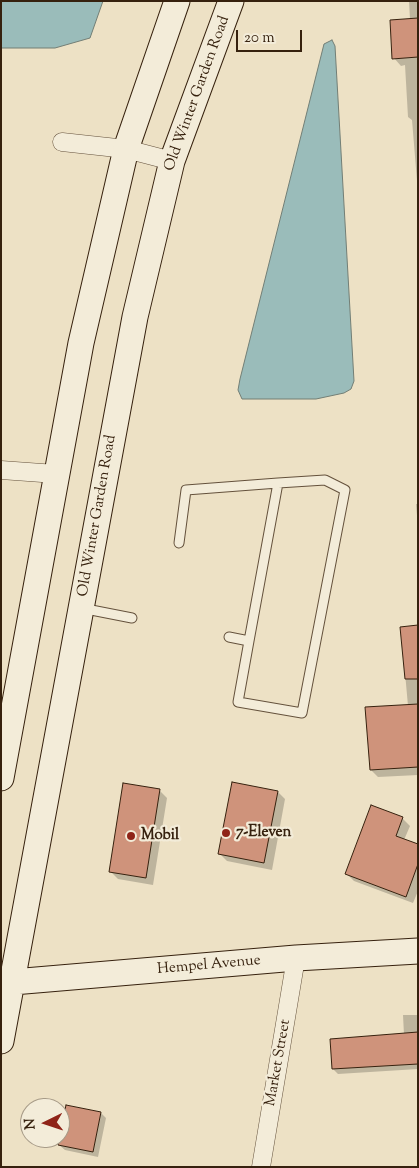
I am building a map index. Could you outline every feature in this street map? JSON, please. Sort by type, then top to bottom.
[{"type":"main road","points":[[1,778],[81,343],[126,150],[177,1]]},
{"type":"main road","name":"Old Winter Garden Road","points":[[1,1041],[6,983],[81,608],[135,317],[172,161],[231,1]]},
{"type":"main road","name":"Hempel Avenue","points":[[6,983],[296,958],[418,951]]},
{"type":"street","points":[[62,142],[126,150],[172,161]]},
{"type":"street","points":[[1,470],[56,474]]},
{"type":"street","name":"Market Street","points":[[261,1167],[296,958]]},
{"type":"lane","points":[[179,543],[186,490],[278,483],[324,480],[345,490],[302,713],[238,702],[278,483]]},
{"type":"lane","points":[[81,608],[132,618]]},
{"type":"lane","points":[[229,637],[249,641]]},
{"type":"water","points":[[1,1],[103,1],[90,38],[55,48],[1,48]]},
{"type":"water","points":[[332,40],[335,46],[354,381],[351,389],[344,393],[316,399],[242,399],[238,390],[240,379],[324,44]]},
{"type":"building","points":[[418,18],[418,57],[392,59],[390,20]]},
{"type":"building","points":[[418,625],[418,679],[405,679],[400,627]]},
{"type":"building","points":[[418,704],[418,767],[370,770],[365,707]]},
{"type":"building","points":[[232,782],[278,791],[264,863],[218,854]]},
{"type":"building","points":[[123,783],[160,789],[146,878],[109,872]]},
{"type":"building","points":[[371,805],[403,817],[396,836],[418,844],[418,864],[406,897],[345,874]]},
{"type":"building","points":[[418,1032],[418,1064],[332,1069],[330,1039]]},
{"type":"building","points":[[70,1106],[101,1112],[93,1152],[70,1147]]},
{"type":"place","name":"7-Eleven","points":[[226,833]]},
{"type":"place","name":"Mobil","points":[[131,836]]}]
